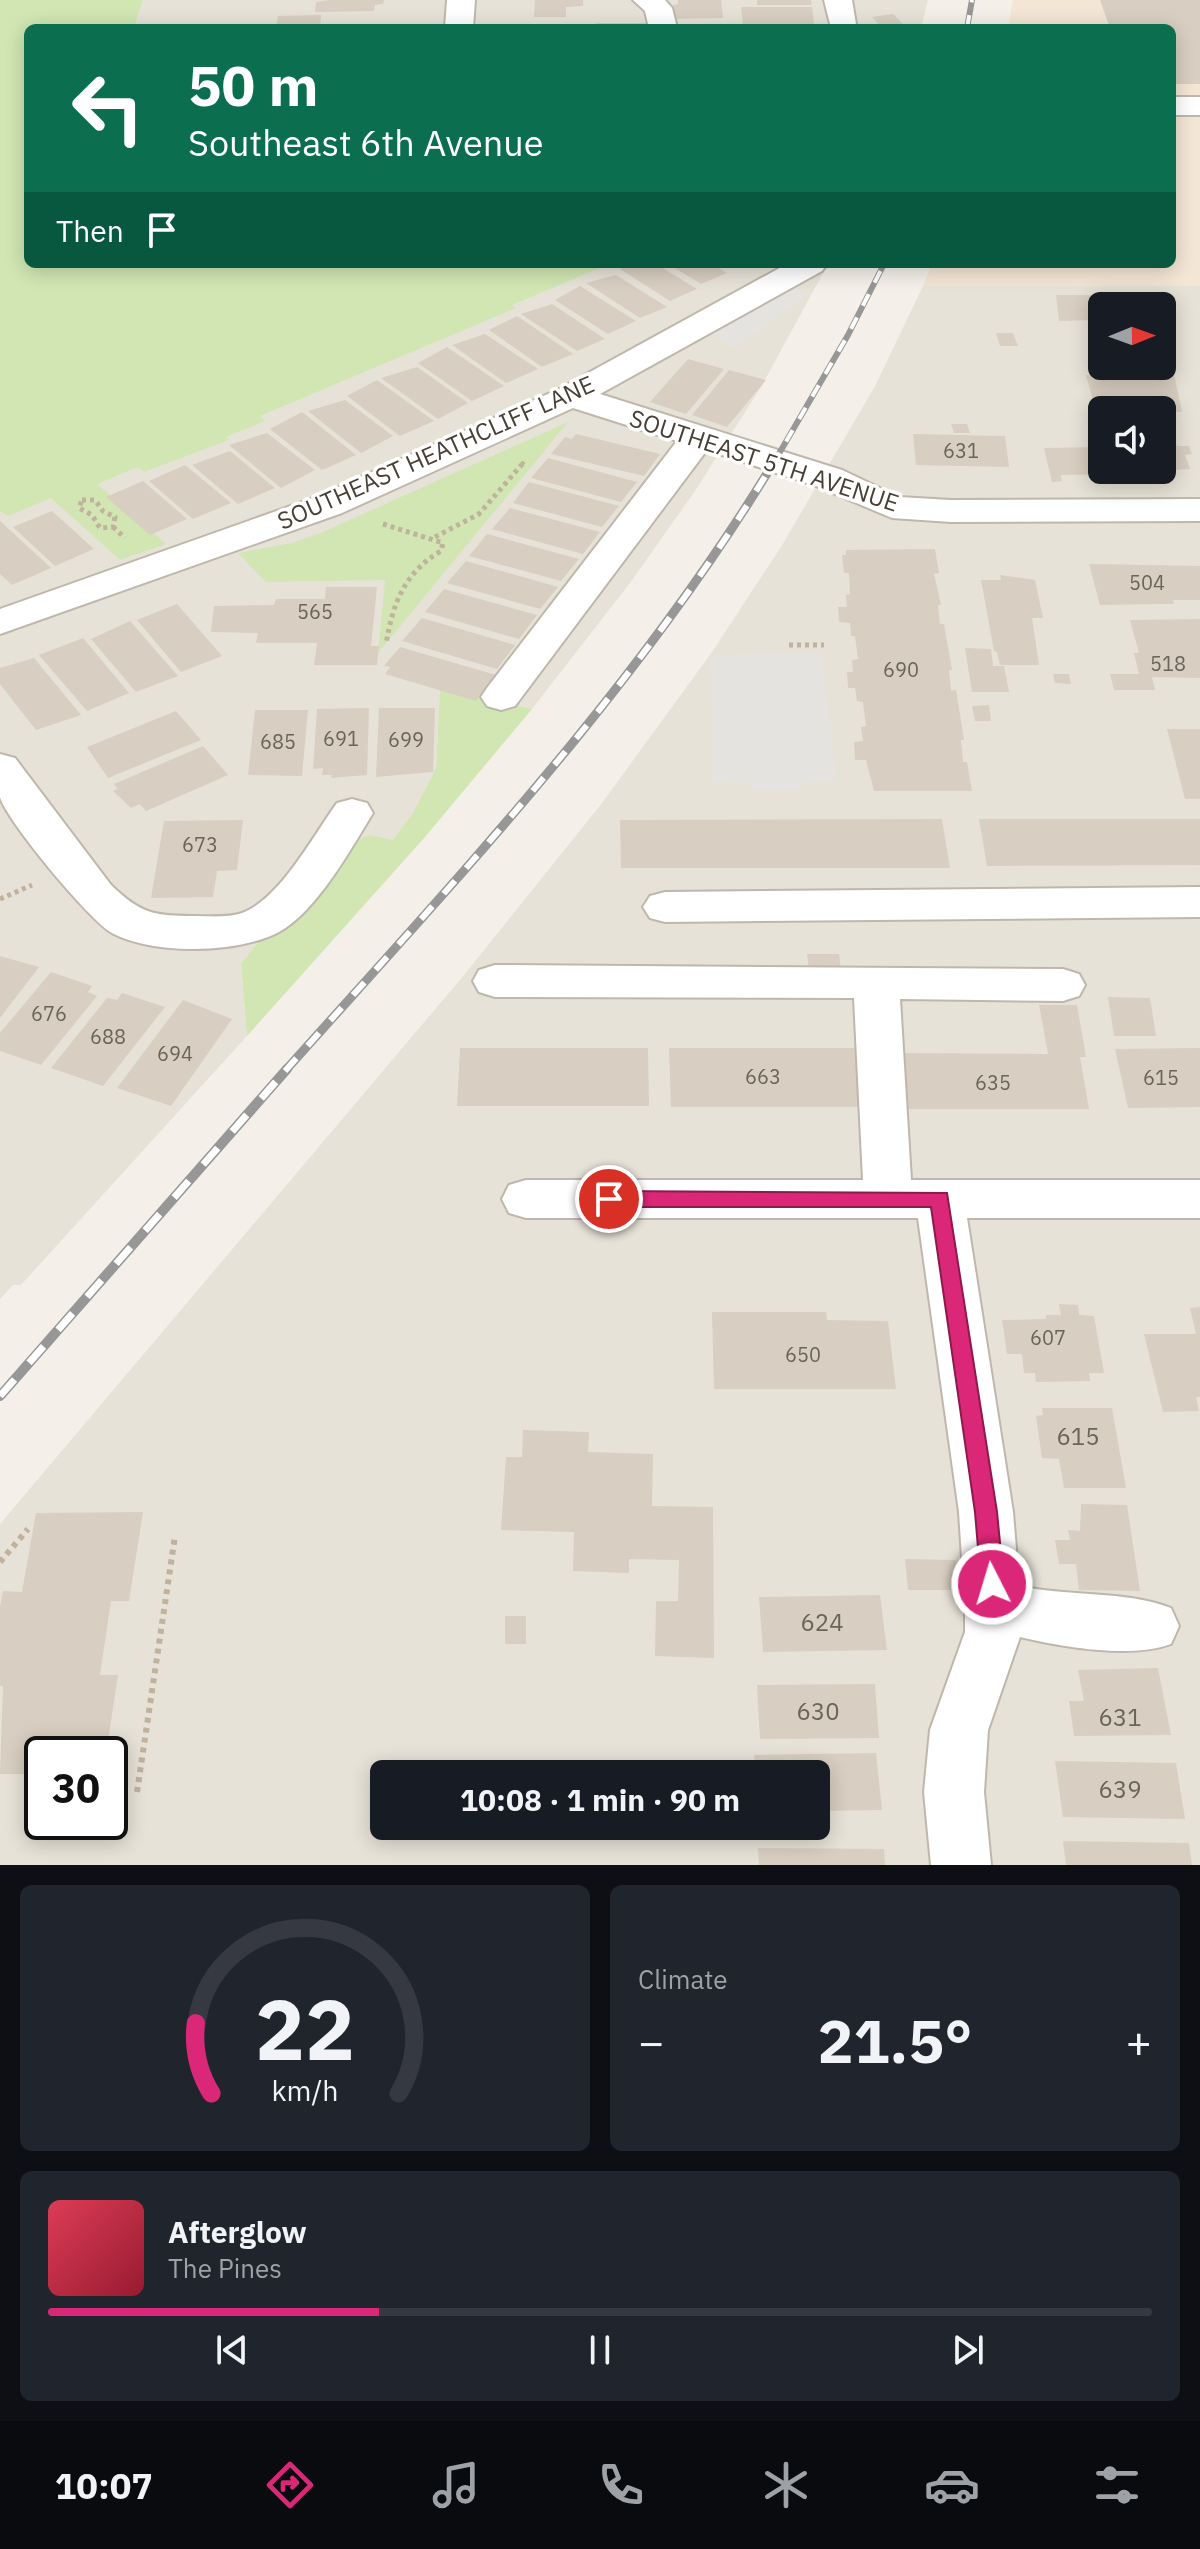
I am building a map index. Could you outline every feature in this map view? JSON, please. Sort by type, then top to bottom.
[{"type":"street","points":[[459,24],[461,0]]},
{"type":"street","points":[[647,0],[658,8],[662,24]]},
{"type":"street","points":[[1176,106],[1200,106]]},
{"type":"street","name":"SOUTHEAST HEATHCLIFF LANE","points":[[0,622],[347,497],[571,396],[804,268]]},
{"type":"street","name":"SOUTHEAST 5TH AVENUE","points":[[571,396],[829,478],[892,507],[951,511],[1200,510]]},
{"type":"street","points":[[501,697],[698,438]]},
{"type":"street","points":[[0,768],[98,900],[126,921],[159,932],[228,932],[255,926],[276,912],[293,893],[352,813]]},
{"type":"street","points":[[665,907],[1200,902]]},
{"type":"street","points":[[495,981],[1063,985]]},
{"type":"street","points":[[876,982],[888,1199]]},
{"type":"street","points":[[526,1199],[1200,1199]]},
{"type":"street","points":[[940,1199],[986,1512],[993,1605],[993,1632],[959,1730],[954,1792],[961,1865]]},
{"type":"street","points":[[993,1605],[1052,1619],[1151,1626]]},
{"type":"path","points":[[431,539],[479,514],[546,437],[546,432],[525,417]]},
{"type":"path","points":[[347,497],[392,529],[443,543],[443,547],[420,563],[403,581],[394,602],[386,644]]},
{"type":"path","points":[[113,527],[115,517],[103,511],[95,500],[82,500],[79,508],[92,515],[100,528],[113,527],[154,567]]},
{"type":"path","points":[[789,645],[824,645]]},
{"type":"path","points":[[0,1562],[28,1529]]},
{"type":"path","points":[[137,1792],[175,1536]]},
{"type":"shaded area","points":[[143,0],[928,0],[922,24],[135,24]]},
{"type":"shaded area","points":[[1013,0],[1200,0],[1200,286],[923,286],[930,268],[1176,268],[1176,24],[1009,24]]},
{"type":"shaded area","points":[[555,268],[826,268],[761,387],[695,491],[630,583],[532,709],[440,687],[436,770],[393,841],[370,835],[295,919],[277,933],[259,941],[241,964],[247,1036],[21,1285],[13,1285],[0,1299],[0,492]]},
{"type":"shaded area","points":[[770,271],[807,295],[734,348],[687,317]]},
{"type":"shaded area","points":[[923,286],[1200,286],[1200,1865],[0,1865],[0,1524],[464,975],[602,803],[712,652],[781,547],[875,386]]},
{"type":"shaded area","points":[[821,653],[837,780],[803,782],[801,789],[751,790],[750,783],[712,781],[710,655]]},
{"type":"green space","points":[[0,0],[143,0],[135,24],[24,24],[24,268],[600,268],[512,305],[516,308],[260,416],[265,421],[226,437],[229,440],[144,472],[138,467],[97,484],[166,544],[120,560],[51,498],[8,516],[0,511]]},
{"type":"green space","points":[[568,422],[378,653],[385,580],[266,582],[238,553],[292,543],[323,532]]},
{"type":"green space","points":[[440,687],[532,709],[425,837],[247,1036],[241,964],[259,941],[277,933],[295,919],[354,841],[370,835],[393,840],[412,814],[436,769]]},
{"type":"building","points":[[384,0],[383,4],[375,5],[374,11],[315,12],[316,2]]},
{"type":"building","points":[[535,0],[583,0],[583,6],[566,7],[566,17],[534,17]]},
{"type":"building","points":[[678,0],[721,0],[723,18],[675,19],[673,5],[678,4]]},
{"type":"building","points":[[757,0],[811,0],[812,5],[757,5]]},
{"type":"building","points":[[1100,0],[1200,0],[1200,84],[1176,84],[1176,24],[1109,24]]},
{"type":"building","points":[[741,7],[812,7],[814,24],[743,24]]},
{"type":"building","points":[[893,14],[903,24],[878,24],[872,17]]},
{"type":"building","points":[[321,15],[320,24],[277,24],[278,16]]},
{"type":"building","points":[[596,23],[649,23],[649,24]]},
{"type":"building","points":[[663,268],[697,289],[670,301],[620,269]]},
{"type":"building","points":[[675,268],[719,268],[727,273],[701,284]]},
{"type":"building","points":[[616,275],[667,307],[640,318],[586,283]]},
{"type":"building","points":[[580,286],[636,321],[608,334],[555,300]]},
{"type":"building","points":[[1056,295],[1088,295],[1088,320],[1059,321]]},
{"type":"building","points":[[552,304],[605,339],[577,351],[521,314]]},
{"type":"building","points":[[517,316],[573,354],[542,367],[489,330]]},
{"type":"building","points":[[996,333],[1013,333],[1018,346],[1000,346]]},
{"type":"building","points":[[485,334],[538,369],[506,383],[452,345]]},
{"type":"building","points":[[447,347],[504,386],[472,401],[418,363]]},
{"type":"building","points":[[688,359],[724,369],[686,414],[650,402]]},
{"type":"building","points":[[417,367],[468,403],[438,419],[381,378]]},
{"type":"building","points":[[729,370],[766,380],[727,427],[692,415]]},
{"type":"building","points":[[1086,375],[1088,380],[1175,380],[1182,412],[1176,412],[1176,396],[1092,396]]},
{"type":"building","points":[[377,380],[434,421],[400,436],[347,396]]},
{"type":"building","points":[[345,400],[393,436],[361,453],[308,411]]},
{"type":"building","points":[[302,412],[356,455],[322,470],[270,429]]},
{"type":"building","points":[[951,424],[967,424],[970,433],[954,433]]},
{"type":"building","points":[[267,433],[315,470],[281,488],[229,445]]},
{"type":"building","points":[[576,434],[660,454],[644,476],[551,454],[565,437],[572,439]]},
{"type":"building","points":[[913,434],[1005,436],[1009,467],[916,465]]},
{"type":"building","points":[[1176,444],[1189,446],[1192,454],[1185,455],[1190,469],[1176,470]]},
{"type":"building","points":[[1088,447],[1088,475],[1061,475],[1062,481],[1052,482],[1044,448]]},
{"type":"building","points":[[230,451],[275,488],[238,504],[192,465]]},
{"type":"building","points":[[548,458],[637,482],[621,502],[531,478]]},
{"type":"building","points":[[185,465],[231,503],[193,519],[149,481]]},
{"type":"building","points":[[143,481],[187,519],[150,535],[106,497]]},
{"type":"building","points":[[529,482],[619,506],[602,527],[513,503]]},
{"type":"building","points":[[510,508],[600,532],[583,554],[492,529]]},
{"type":"building","points":[[52,511],[94,549],[55,566],[13,527]]},
{"type":"building","points":[[0,521],[51,568],[12,585],[0,574]]},
{"type":"building","points":[[487,534],[579,559],[561,581],[469,556]]},
{"type":"building","points":[[935,549],[939,573],[934,574],[941,605],[938,605],[940,624],[944,624],[952,670],[949,670],[951,691],[956,690],[964,740],[961,740],[963,762],[967,762],[972,791],[874,791],[866,760],[855,760],[854,742],[863,741],[861,727],[866,726],[863,702],[857,701],[855,688],[848,688],[847,672],[853,672],[852,660],[858,659],[850,623],[839,622],[838,607],[847,607],[846,595],[850,594],[849,573],[844,573],[842,555],[846,555],[846,550]]},
{"type":"building","points":[[466,561],[558,587],[540,609],[447,583]]},
{"type":"building","points":[[1089,564],[1200,566],[1200,600],[1173,600],[1174,604],[1100,605]]},
{"type":"building","points":[[1000,575],[1035,580],[1043,618],[1032,618],[1039,665],[1000,665],[994,651],[981,580],[1001,580]]},
{"type":"building","points":[[326,587],[377,587],[371,646],[379,646],[377,665],[314,665],[317,643],[256,643],[258,633],[211,632],[214,606],[274,605],[276,599],[325,599]]},
{"type":"building","points":[[444,589],[537,615],[519,639],[425,612]]},
{"type":"building","points":[[177,604],[222,656],[181,672],[137,620]]},
{"type":"building","points":[[422,618],[515,645],[497,669],[402,641]]},
{"type":"building","points":[[1200,619],[1200,678],[1152,677],[1155,690],[1114,690],[1110,674],[1139,674],[1134,653],[1139,653],[1130,620]]},
{"type":"building","points":[[130,621],[178,676],[136,692],[91,639]]},
{"type":"building","points":[[83,638],[129,693],[87,711],[39,655]]},
{"type":"building","points":[[400,647],[496,675],[476,701],[385,674],[390,667],[384,666]]},
{"type":"building","points":[[965,648],[991,649],[993,666],[1004,666],[1009,692],[972,692]]},
{"type":"building","points":[[34,658],[81,715],[36,730],[0,684],[0,668]]},
{"type":"building","points":[[1053,674],[1069,674],[1071,684],[1055,683]]},
{"type":"building","points":[[989,705],[991,721],[975,721],[972,706]]},
{"type":"building","points":[[369,708],[367,775],[331,778],[332,775],[322,775],[323,768],[313,769],[317,709]]},
{"type":"building","points":[[379,708],[435,708],[433,772],[376,777]]},
{"type":"building","points":[[255,710],[308,710],[302,776],[248,775]]},
{"type":"building","points":[[176,711],[201,740],[108,778],[87,747]]},
{"type":"building","points":[[1167,729],[1200,729],[1200,799],[1185,799]]},
{"type":"building","points":[[203,746],[228,775],[146,811],[140,804],[131,808],[113,791],[118,789],[114,784]]},
{"type":"building","points":[[942,819],[950,868],[621,868],[620,820]]},
{"type":"building","points":[[979,819],[1200,819],[1200,865],[987,866]]},
{"type":"building","points":[[243,820],[237,870],[217,871],[213,897],[151,898],[164,821]]},
{"type":"building","points":[[807,954],[839,954],[841,971],[809,971]]},
{"type":"building","points":[[0,956],[39,967],[0,1018]]},
{"type":"building","points":[[51,972],[92,986],[88,992],[97,996],[41,1065],[0,1051],[0,1033]]},
{"type":"building","points":[[122,993],[165,1007],[103,1086],[51,1068],[107,998],[117,1000]]},
{"type":"building","points":[[1108,997],[1150,998],[1156,1036],[1114,1036]]},
{"type":"building","points":[[183,1000],[232,1019],[171,1106],[117,1088]]},
{"type":"building","points":[[1039,1005],[1077,1005],[1086,1057],[1080,1057],[1089,1109],[905,1109],[898,1053],[1048,1054]]},
{"type":"building","points":[[460,1048],[648,1048],[649,1106],[457,1106]]},
{"type":"building","points":[[669,1048],[855,1048],[860,1107],[671,1107]]},
{"type":"building","points":[[1200,1048],[1200,1107],[1128,1108],[1115,1049]]},
{"type":"building","points":[[1059,1304],[1078,1305],[1079,1315],[1094,1316],[1104,1373],[1089,1373],[1090,1381],[1036,1382],[1035,1373],[1024,1373],[1022,1354],[1007,1354],[1002,1320],[1046,1319],[1046,1315],[1061,1315]]},
{"type":"building","points":[[1200,1307],[1200,1397],[1196,1397],[1199,1411],[1163,1412],[1144,1334],[1196,1334],[1190,1308]]},
{"type":"building","points":[[712,1312],[826,1312],[827,1320],[888,1321],[896,1389],[714,1389]]},
{"type":"building","points":[[1042,1408],[1112,1408],[1126,1488],[1064,1488],[1059,1459],[1042,1458],[1036,1416],[1043,1415]]},
{"type":"building","points":[[523,1430],[589,1432],[588,1452],[653,1454],[652,1506],[713,1507],[714,1658],[655,1656],[656,1601],[678,1601],[679,1560],[629,1559],[629,1573],[573,1571],[574,1532],[501,1530],[506,1457],[522,1457]]},
{"type":"building","points":[[1081,1504],[1127,1505],[1140,1591],[1079,1590],[1076,1564],[1059,1564],[1055,1540],[1070,1540],[1068,1530],[1080,1531]]},
{"type":"building","points":[[143,1512],[129,1601],[111,1601],[100,1675],[118,1675],[109,1736],[24,1736],[24,1774],[0,1774],[3,1686],[0,1686],[0,1607],[3,1591],[22,1592],[36,1513]]},
{"type":"building","points":[[905,1559],[956,1560],[959,1590],[908,1590]]},
{"type":"building","points":[[880,1595],[887,1650],[763,1652],[759,1597]]},
{"type":"building","points":[[505,1616],[526,1616],[526,1644],[505,1644]]},
{"type":"building","points":[[1158,1668],[1171,1735],[1074,1736],[1069,1701],[1084,1701],[1078,1670]]},
{"type":"building","points":[[875,1684],[879,1738],[760,1739],[757,1685]]},
{"type":"building","points":[[876,1753],[882,1810],[830,1811],[830,1760],[755,1760],[754,1755]]},
{"type":"building","points":[[1055,1761],[1176,1763],[1185,1819],[1063,1817]]},
{"type":"building","points":[[1063,1841],[1189,1843],[1192,1865],[1066,1865]]},
{"type":"building","points":[[758,1848],[884,1849],[885,1865],[759,1865]]},
{"type":"railway","points":[[968,24],[972,0]]},
{"type":"railway","points":[[773,464],[848,335],[882,268]]},
{"type":"railway","points":[[285,1071],[480,852],[605,702],[665,625],[774,462]]},
{"type":"railway","points":[[0,1396],[287,1069]]},
{"type":"route","points":[[609,1199],[940,1199],[986,1512],[992,1584]]}]
